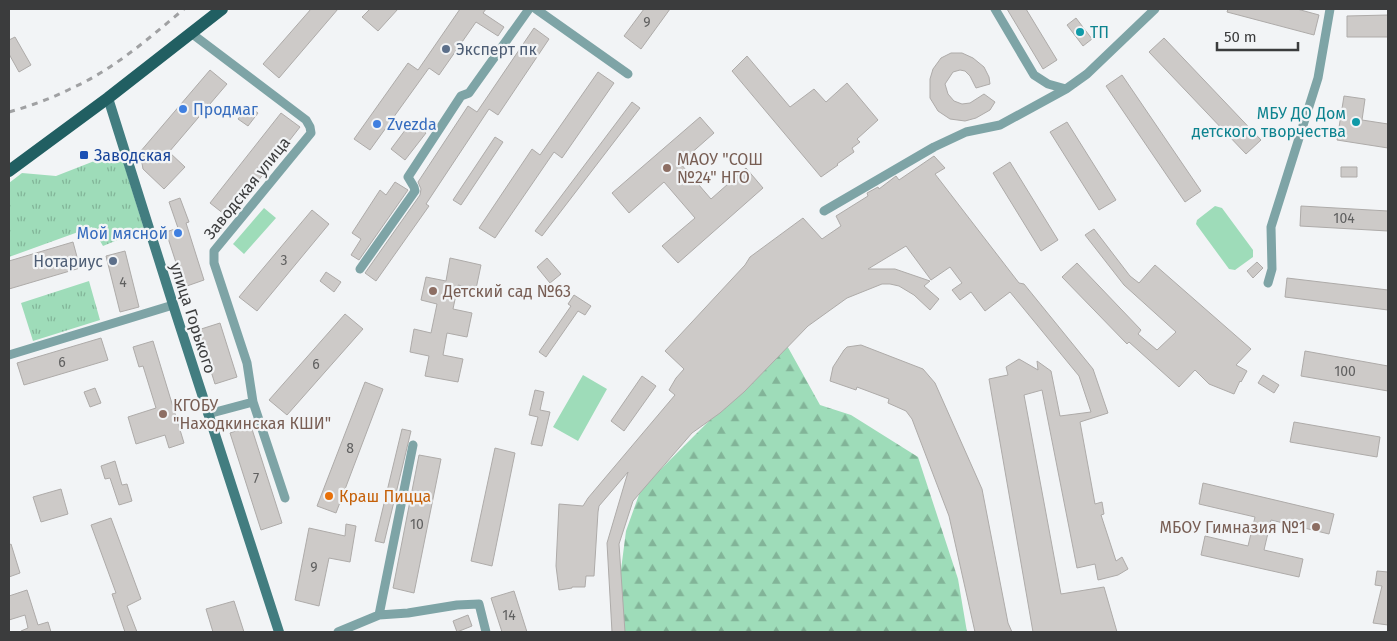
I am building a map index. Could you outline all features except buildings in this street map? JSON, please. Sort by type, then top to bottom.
[{"type":"main road","points":[[9,171],[108,98],[222,9]]},
{"type":"main road","name":"улица Горького","points":[[108,98],[279,632]]},
{"type":"street","points":[[360,269],[415,191],[408,177],[461,96],[469,93],[529,9]]},
{"type":"street","points":[[536,9],[628,74]]},
{"type":"street","points":[[994,9],[1034,75],[1048,84],[1066,89]]},
{"type":"street","points":[[824,211],[934,147],[966,132],[1000,125],[1066,89],[1087,74],[1120,45],[1155,9]]},
{"type":"street","points":[[1268,283],[1272,269],[1271,227],[1318,78],[1330,9]]},
{"type":"street","name":"Заводская улица","points":[[191,33],[306,120],[310,127],[310,134],[214,250],[214,264],[247,363],[253,402],[285,498]]},
{"type":"street","points":[[9,355],[173,305]]},
{"type":"street","points":[[208,414],[253,402]]},
{"type":"street","points":[[380,615],[413,445]]},
{"type":"street","points":[[338,632],[380,615],[408,613],[457,604],[479,604],[486,632]]},
{"type":"green space","points":[[120,151],[144,229],[103,246],[92,227],[9,257],[9,183],[22,173],[56,176]]},
{"type":"green space","points":[[1215,206],[1222,208],[1253,250],[1253,257],[1235,270],[1229,269],[1196,224],[1197,220]]},
{"type":"green space","points":[[264,208],[276,218],[244,254],[233,244]]},
{"type":"green space","points":[[89,281],[100,320],[33,341],[21,303]]},
{"type":"green space","points":[[785,342],[820,405],[851,415],[918,457],[958,579],[967,632],[613,632],[626,531],[641,489]]},
{"type":"green space","points":[[583,375],[607,389],[578,441],[553,427]]},
{"type":"railway","points":[[9,112],[55,96],[101,73],[130,53],[184,9]]},
{"type":"place","name":"ТП","points":[[1080,32]]},
{"type":"place","name":"Эксперт пк","points":[[446,49]]},
{"type":"place","name":"Продмаг","points":[[183,109]]},
{"type":"place","name":"МБУ ДО Дом детского творчества","points":[[1356,122]]},
{"type":"place","name":"Zvezda","points":[[377,124]]},
{"type":"place","name":"Заводская","points":[[84,155]]},
{"type":"place","name":"МАОУ \"СОШ №24\" НГО","points":[[667,168]]},
{"type":"place","name":"Мой мясной","points":[[178,233]]},
{"type":"place","name":"Нотариус","points":[[113,261]]},
{"type":"place","name":"Детский сад №63","points":[[433,291]]},
{"type":"place","name":"КГОБУ \"Находкинская КШИ\"","points":[[163,414]]},
{"type":"place","name":"Краш Пицца","points":[[329,496]]},
{"type":"place","name":"МБОУ Гимназия №1","points":[[1316,527]]}]
